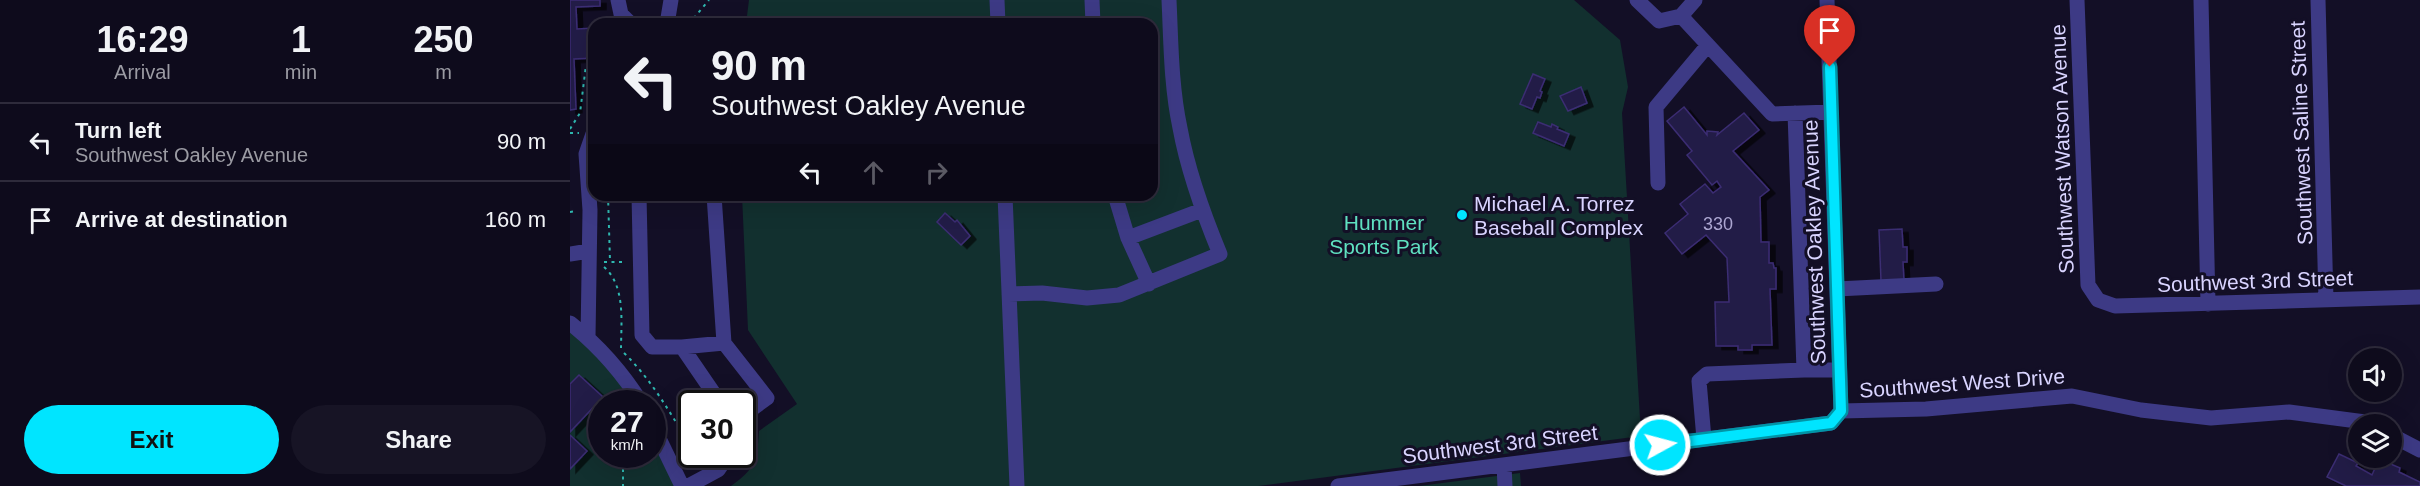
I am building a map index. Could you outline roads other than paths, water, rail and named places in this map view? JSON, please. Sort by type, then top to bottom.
[{"type":"street","points":[[618,0],[621,14],[625,18]]},
{"type":"street","points":[[668,18],[671,0]]},
{"type":"street","points":[[997,0],[998,18]]},
{"type":"street","points":[[1092,0],[1093,18]]},
{"type":"street","points":[[1009,294],[1042,293],[1102,298],[1119,295],[1220,254],[1202,210],[1179,126],[1169,0]]},
{"type":"street","points":[[1637,0],[1659,21],[1681,16],[1695,0]]},
{"type":"street","name":"Southwest Oakley Avenue","points":[[1827,0],[1841,411]]},
{"type":"street","name":"Southwest Watson Avenue","points":[[2077,0],[2088,285],[2094,296]]},
{"type":"street","points":[[2201,0],[2208,304]]},
{"type":"street","name":"Southwest Saline Street","points":[[2318,0],[2326,300]]},
{"type":"street","points":[[1681,16],[1772,114],[1831,112]]},
{"type":"street","points":[[1658,183],[1656,107],[1708,45]]},
{"type":"street","points":[[1795,113],[1804,370]]},
{"type":"street","points":[[588,149],[586,154],[588,182]]},
{"type":"street","points":[[588,338],[589,201]]},
{"type":"street","points":[[639,201],[642,335],[652,347],[724,343]]},
{"type":"street","points":[[714,201],[724,343],[767,398],[756,406]]},
{"type":"street","points":[[1005,201],[1017,486]]},
{"type":"street","points":[[1117,201],[1128,238],[1149,284]]},
{"type":"street","points":[[1128,238],[1202,210]]},
{"type":"street","points":[[570,254],[589,257]]},
{"type":"street","points":[[1837,289],[1936,284]]},
{"type":"street","name":"Southwest 3rd Street","points":[[2094,296],[2103,303],[2115,306],[2420,297]]},
{"type":"street","points":[[570,323],[621,371],[633,390]]},
{"type":"street","points":[[682,347],[711,390]]},
{"type":"street","points":[[1704,439],[1699,381],[1707,374],[1839,370]]},
{"type":"street","name":"Southwest West Drive","points":[[1841,411],[1926,409],[2072,396],[2141,410],[2211,418],[2289,412],[2348,420]]},
{"type":"street","name":"Southwest 3rd Street","points":[[1338,486],[1831,423],[1841,411]]},
{"type":"street","points":[[2402,441],[2420,450]]},
{"type":"street","points":[[666,453],[682,486]]},
{"type":"street","points":[[1504,465],[1505,486]]},
{"type":"street","points":[[688,486],[719,468]]},
{"type":"place","name":"Michael A. Torrez Baseball Complex","points":[[1462,215]]},
{"type":"park label","name":"Hummer Sports Park","points":[[1384,234]]}]
